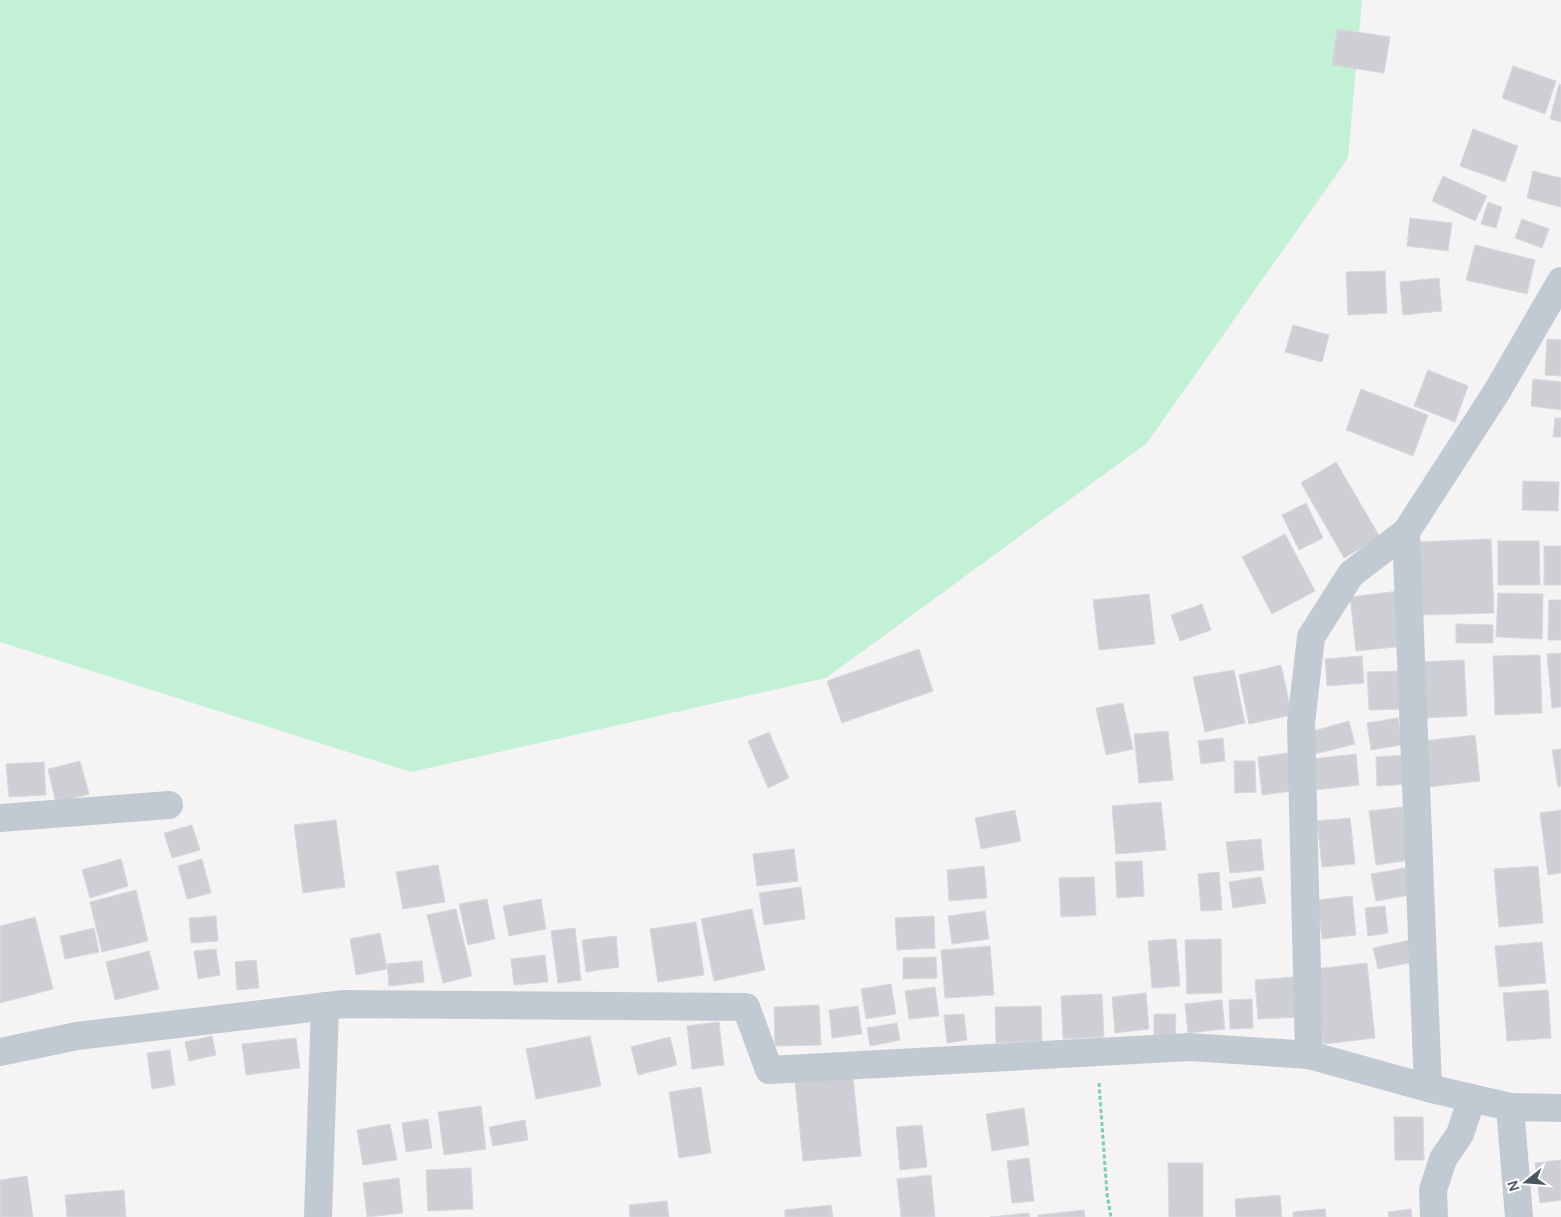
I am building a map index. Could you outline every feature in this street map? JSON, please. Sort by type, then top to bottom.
[{"type":"street","points":[[1309,1055],[1300,723],[1311,637],[1351,574],[1406,532],[1496,392],[1561,281]]},
{"type":"street","points":[[1406,532],[1428,1088]]},
{"type":"street","points":[[0,818],[170,805]]},
{"type":"street","points":[[0,1052],[77,1036],[354,1004],[746,1007],[770,1070],[1190,1048],[1309,1055],[1428,1088],[1510,1107],[1561,1108]]},
{"type":"street","points":[[318,1217],[325,1006]]},
{"type":"street","points":[[1434,1217],[1432,1190],[1443,1159],[1460,1134],[1472,1098]]},
{"type":"street","points":[[1510,1107],[1519,1217]]},
{"type":"path","points":[[1097,1052],[1107,1194],[1111,1217]]},
{"type":"green space","points":[[0,0],[1362,0],[1348,158],[1147,443],[826,678],[411,772],[0,642]]},
{"type":"building","points":[[1337,29],[1390,37],[1384,73],[1332,65]]},
{"type":"building","points":[[1513,66],[1556,81],[1545,114],[1502,98]]},
{"type":"building","points":[[1559,84],[1561,85],[1561,122],[1550,119]]},
{"type":"building","points":[[1473,129],[1518,146],[1505,182],[1460,166]]},
{"type":"building","points":[[1533,171],[1561,178],[1561,207],[1527,198]]},
{"type":"building","points":[[1443,176],[1487,196],[1475,221],[1432,201]]},
{"type":"building","points":[[1488,202],[1502,207],[1496,228],[1481,224]]},
{"type":"building","points":[[1410,218],[1452,223],[1448,251],[1407,246]]},
{"type":"building","points":[[1522,219],[1549,229],[1542,248],[1515,238]]},
{"type":"building","points":[[1475,245],[1535,260],[1527,294],[1466,280]]},
{"type":"building","points":[[1385,271],[1387,313],[1348,315],[1346,272]]},
{"type":"building","points":[[1439,278],[1442,311],[1403,315],[1400,282]]},
{"type":"building","points":[[1293,325],[1329,335],[1322,362],[1285,352]]},
{"type":"building","points":[[1547,339],[1561,340],[1561,376],[1545,375]]},
{"type":"building","points":[[1428,370],[1468,386],[1455,422],[1414,406]]},
{"type":"building","points":[[1533,379],[1561,382],[1561,410],[1531,406]]},
{"type":"building","points":[[1361,389],[1428,415],[1413,456],[1346,430]]},
{"type":"building","points":[[1555,418],[1561,418],[1561,437],[1553,437]]},
{"type":"building","points":[[1336,462],[1380,537],[1344,558],[1301,483]]},
{"type":"building","points":[[1523,481],[1559,482],[1558,511],[1522,510]]},
{"type":"building","points":[[1306,503],[1323,538],[1299,550],[1282,515]]},
{"type":"building","points":[[1285,534],[1315,591],[1272,614],[1242,557]]},
{"type":"building","points":[[1491,539],[1494,613],[1419,615],[1415,542]]},
{"type":"building","points":[[1498,541],[1539,541],[1540,585],[1498,585]]},
{"type":"building","points":[[1544,546],[1561,546],[1561,585],[1544,585]]},
{"type":"building","points":[[1399,591],[1405,646],[1356,651],[1350,597]]},
{"type":"building","points":[[1498,593],[1543,594],[1542,639],[1496,637]]},
{"type":"building","points":[[1149,594],[1155,644],[1099,650],[1093,600]]},
{"type":"building","points":[[1549,600],[1561,600],[1561,640],[1548,640]]},
{"type":"building","points":[[1202,604],[1211,630],[1180,641],[1171,615]]},
{"type":"building","points":[[1456,624],[1493,625],[1493,643],[1456,643]]},
{"type":"building","points":[[919,649],[933,691],[842,723],[827,681]]},
{"type":"building","points":[[1561,653],[1561,707],[1552,708],[1547,654]]},
{"type":"building","points":[[1540,655],[1542,713],[1495,715],[1493,656]]},
{"type":"building","points":[[1362,656],[1364,683],[1327,686],[1325,659]]},
{"type":"building","points":[[1464,660],[1467,716],[1423,718],[1420,662]]},
{"type":"building","points":[[1281,665],[1292,715],[1249,724],[1239,675]]},
{"type":"building","points":[[1234,670],[1245,723],[1205,732],[1193,677]]},
{"type":"building","points":[[1401,671],[1403,709],[1369,710],[1367,672]]},
{"type":"building","points":[[1123,703],[1133,749],[1106,755],[1096,708]]},
{"type":"building","points":[[1398,718],[1402,745],[1371,750],[1367,723]]},
{"type":"building","points":[[1349,721],[1355,744],[1315,754],[1310,732]]},
{"type":"building","points":[[1168,731],[1173,780],[1139,783],[1134,734]]},
{"type":"building","points":[[769,732],[789,778],[768,788],[748,741]]},
{"type":"building","points":[[1475,735],[1480,781],[1428,787],[1423,741]]},
{"type":"building","points":[[1223,738],[1225,761],[1201,764],[1198,741]]},
{"type":"building","points":[[1561,749],[1561,786],[1558,787],[1552,750]]},
{"type":"building","points":[[1288,753],[1293,791],[1262,795],[1258,757]]},
{"type":"building","points":[[1356,754],[1359,785],[1315,790],[1312,759]]},
{"type":"building","points":[[1408,755],[1410,784],[1377,786],[1376,757]]},
{"type":"building","points":[[80,761],[89,794],[56,803],[48,769]]},
{"type":"building","points":[[1234,761],[1255,761],[1256,792],[1235,793]]},
{"type":"building","points":[[44,762],[46,795],[9,797],[6,764]]},
{"type":"building","points":[[1161,802],[1166,850],[1116,854],[1112,806]]},
{"type":"building","points":[[1402,807],[1410,860],[1376,865],[1369,811]]},
{"type":"building","points":[[1015,810],[1021,841],[981,849],[975,818]]},
{"type":"building","points":[[1561,810],[1561,873],[1548,875],[1540,813]]},
{"type":"building","points":[[1350,818],[1355,864],[1322,867],[1317,821]]},
{"type":"building","points":[[336,820],[345,887],[303,893],[294,825]]},
{"type":"building","points":[[192,825],[200,850],[172,858],[164,833]]},
{"type":"building","points":[[1261,839],[1264,870],[1230,873],[1226,842]]},
{"type":"building","points":[[794,849],[798,881],[757,886],[753,854]]},
{"type":"building","points":[[121,859],[128,886],[90,898],[82,870]]},
{"type":"building","points":[[202,859],[211,893],[187,899],[178,866]]},
{"type":"building","points":[[1142,861],[1144,896],[1117,898],[1115,862]]},
{"type":"building","points":[[438,865],[445,902],[403,909],[396,872]]},
{"type":"building","points":[[984,866],[987,898],[949,901],[947,870]]},
{"type":"building","points":[[1538,866],[1543,923],[1499,927],[1494,869]]},
{"type":"building","points":[[1405,868],[1410,895],[1376,901],[1371,874]]},
{"type":"building","points":[[1219,872],[1222,910],[1201,911],[1198,874]]},
{"type":"building","points":[[1094,877],[1096,915],[1061,917],[1059,878]]},
{"type":"building","points":[[1261,877],[1266,903],[1233,908],[1229,882]]},
{"type":"building","points":[[801,887],[805,919],[764,925],[759,893]]},
{"type":"building","points":[[136,890],[148,941],[102,952],[90,902]]},
{"type":"building","points":[[1352,896],[1356,935],[1322,939],[1317,900]]},
{"type":"building","points":[[487,899],[495,939],[468,945],[459,904]]},
{"type":"building","points":[[541,899],[546,929],[509,936],[503,906]]},
{"type":"building","points":[[1385,906],[1388,933],[1368,936],[1365,908]]},
{"type":"building","points":[[456,909],[472,976],[443,983],[427,915]]},
{"type":"building","points":[[752,909],[765,970],[714,981],[701,919]]},
{"type":"building","points":[[985,911],[989,939],[952,944],[948,916]]},
{"type":"building","points":[[216,916],[218,941],[191,943],[189,918]]},
{"type":"building","points":[[934,916],[935,948],[897,950],[895,918]]},
{"type":"building","points":[[35,917],[53,989],[0,1003],[0,926]]},
{"type":"building","points":[[696,922],[704,975],[658,982],[650,929]]},
{"type":"building","points":[[94,928],[99,952],[65,959],[60,936]]},
{"type":"building","points":[[575,928],[581,980],[558,983],[551,931]]},
{"type":"building","points":[[380,933],[387,969],[356,975],[350,939]]},
{"type":"building","points":[[616,936],[619,967],[586,972],[582,940]]},
{"type":"building","points":[[1176,939],[1180,986],[1152,988],[1148,941]]},
{"type":"building","points":[[1221,939],[1222,993],[1187,994],[1185,940]]},
{"type":"building","points":[[1410,940],[1414,962],[1378,969],[1373,948]]},
{"type":"building","points":[[1542,942],[1546,983],[1499,987],[1495,946]]},
{"type":"building","points":[[990,946],[994,995],[945,998],[941,950]]},
{"type":"building","points":[[216,949],[220,975],[198,979],[194,951]]},
{"type":"building","points":[[149,951],[159,989],[115,1000],[106,962]]},
{"type":"building","points":[[545,955],[548,982],[514,985],[511,959]]},
{"type":"building","points":[[936,957],[937,978],[903,979],[903,958]]},
{"type":"building","points":[[256,960],[259,988],[237,990],[235,962]]},
{"type":"building","points":[[422,961],[424,982],[389,986],[387,964]]},
{"type":"building","points":[[1367,963],[1375,1038],[1324,1044],[1315,969]]},
{"type":"building","points":[[1296,977],[1299,1017],[1258,1019],[1255,980]]},
{"type":"building","points":[[891,984],[896,1014],[866,1019],[861,989]]},
{"type":"building","points":[[935,987],[939,1016],[909,1019],[905,991]]},
{"type":"building","points":[[1548,990],[1551,1038],[1507,1041],[1503,993]]},
{"type":"building","points":[[1146,993],[1149,1029],[1115,1033],[1112,997]]},
{"type":"building","points":[[1102,994],[1104,1037],[1063,1039],[1061,996]]},
{"type":"building","points":[[1252,999],[1253,1028],[1230,1029],[1229,1000]]},
{"type":"building","points":[[1222,1000],[1225,1029],[1188,1033],[1185,1004]]},
{"type":"building","points":[[819,1005],[821,1045],[775,1046],[774,1007]]},
{"type":"building","points":[[858,1006],[862,1034],[832,1038],[829,1010]]},
{"type":"building","points":[[1041,1006],[1042,1041],[996,1043],[995,1007]]},
{"type":"building","points":[[964,1014],[967,1040],[947,1043],[944,1015]]},
{"type":"building","points":[[1154,1014],[1176,1014],[1175,1036],[1154,1036]]},
{"type":"building","points":[[719,1022],[724,1065],[692,1069],[687,1026]]},
{"type":"building","points":[[897,1023],[900,1040],[870,1046],[867,1028]]},
{"type":"building","points":[[212,1036],[216,1055],[189,1061],[185,1042]]},
{"type":"building","points":[[590,1036],[601,1086],[536,1099],[526,1049]]},
{"type":"building","points":[[670,1037],[677,1065],[638,1075],[631,1047]]},
{"type":"building","points":[[296,1038],[300,1068],[246,1075],[242,1044]]},
{"type":"building","points":[[170,1050],[175,1085],[152,1089],[147,1053]]},
{"type":"building","points":[[853,1077],[861,1156],[803,1161],[795,1082]]},
{"type":"building","points":[[701,1087],[711,1153],[679,1158],[669,1092]]},
{"type":"building","points":[[481,1106],[486,1149],[444,1155],[438,1112]]},
{"type":"building","points":[[1024,1108],[1029,1145],[992,1151],[986,1114]]},
{"type":"building","points":[[1394,1117],[1423,1117],[1424,1160],[1395,1160]]},
{"type":"building","points":[[428,1119],[432,1148],[406,1152],[402,1123]]},
{"type":"building","points":[[525,1120],[528,1140],[493,1146],[489,1127]]},
{"type":"building","points":[[390,1124],[397,1160],[363,1165],[357,1130]]},
{"type":"building","points":[[922,1125],[927,1167],[900,1170],[896,1127]]},
{"type":"building","points":[[1029,1158],[1034,1201],[1012,1203],[1007,1161]]},
{"type":"building","points":[[1561,1160],[1561,1200],[1540,1203],[1535,1163]]},
{"type":"building","points":[[1168,1163],[1203,1163],[1203,1217],[1169,1217]]},
{"type":"building","points":[[471,1168],[473,1209],[428,1211],[426,1170]]},
{"type":"building","points":[[931,1175],[935,1217],[901,1217],[897,1179]]},
{"type":"building","points":[[27,1176],[33,1217],[0,1217],[0,1180]]},
{"type":"building","points":[[399,1178],[403,1213],[367,1217],[363,1183]]},
{"type":"building","points":[[124,1190],[126,1217],[67,1217],[65,1195]]},
{"type":"building","points":[[1280,1195],[1282,1217],[1236,1217],[1235,1199]]},
{"type":"building","points":[[667,1201],[669,1217],[630,1217],[629,1205]]},
{"type":"building","points":[[831,1205],[833,1217],[785,1217],[785,1210]]},
{"type":"building","points":[[1325,1209],[1326,1217],[1293,1217],[1293,1212]]},
{"type":"building","points":[[1411,1209],[1412,1217],[1389,1217],[1388,1212]]},
{"type":"building","points":[[1084,1210],[1085,1217],[1038,1217],[1038,1215]]},
{"type":"building","points":[[1029,1213],[1030,1217],[990,1217]]}]
